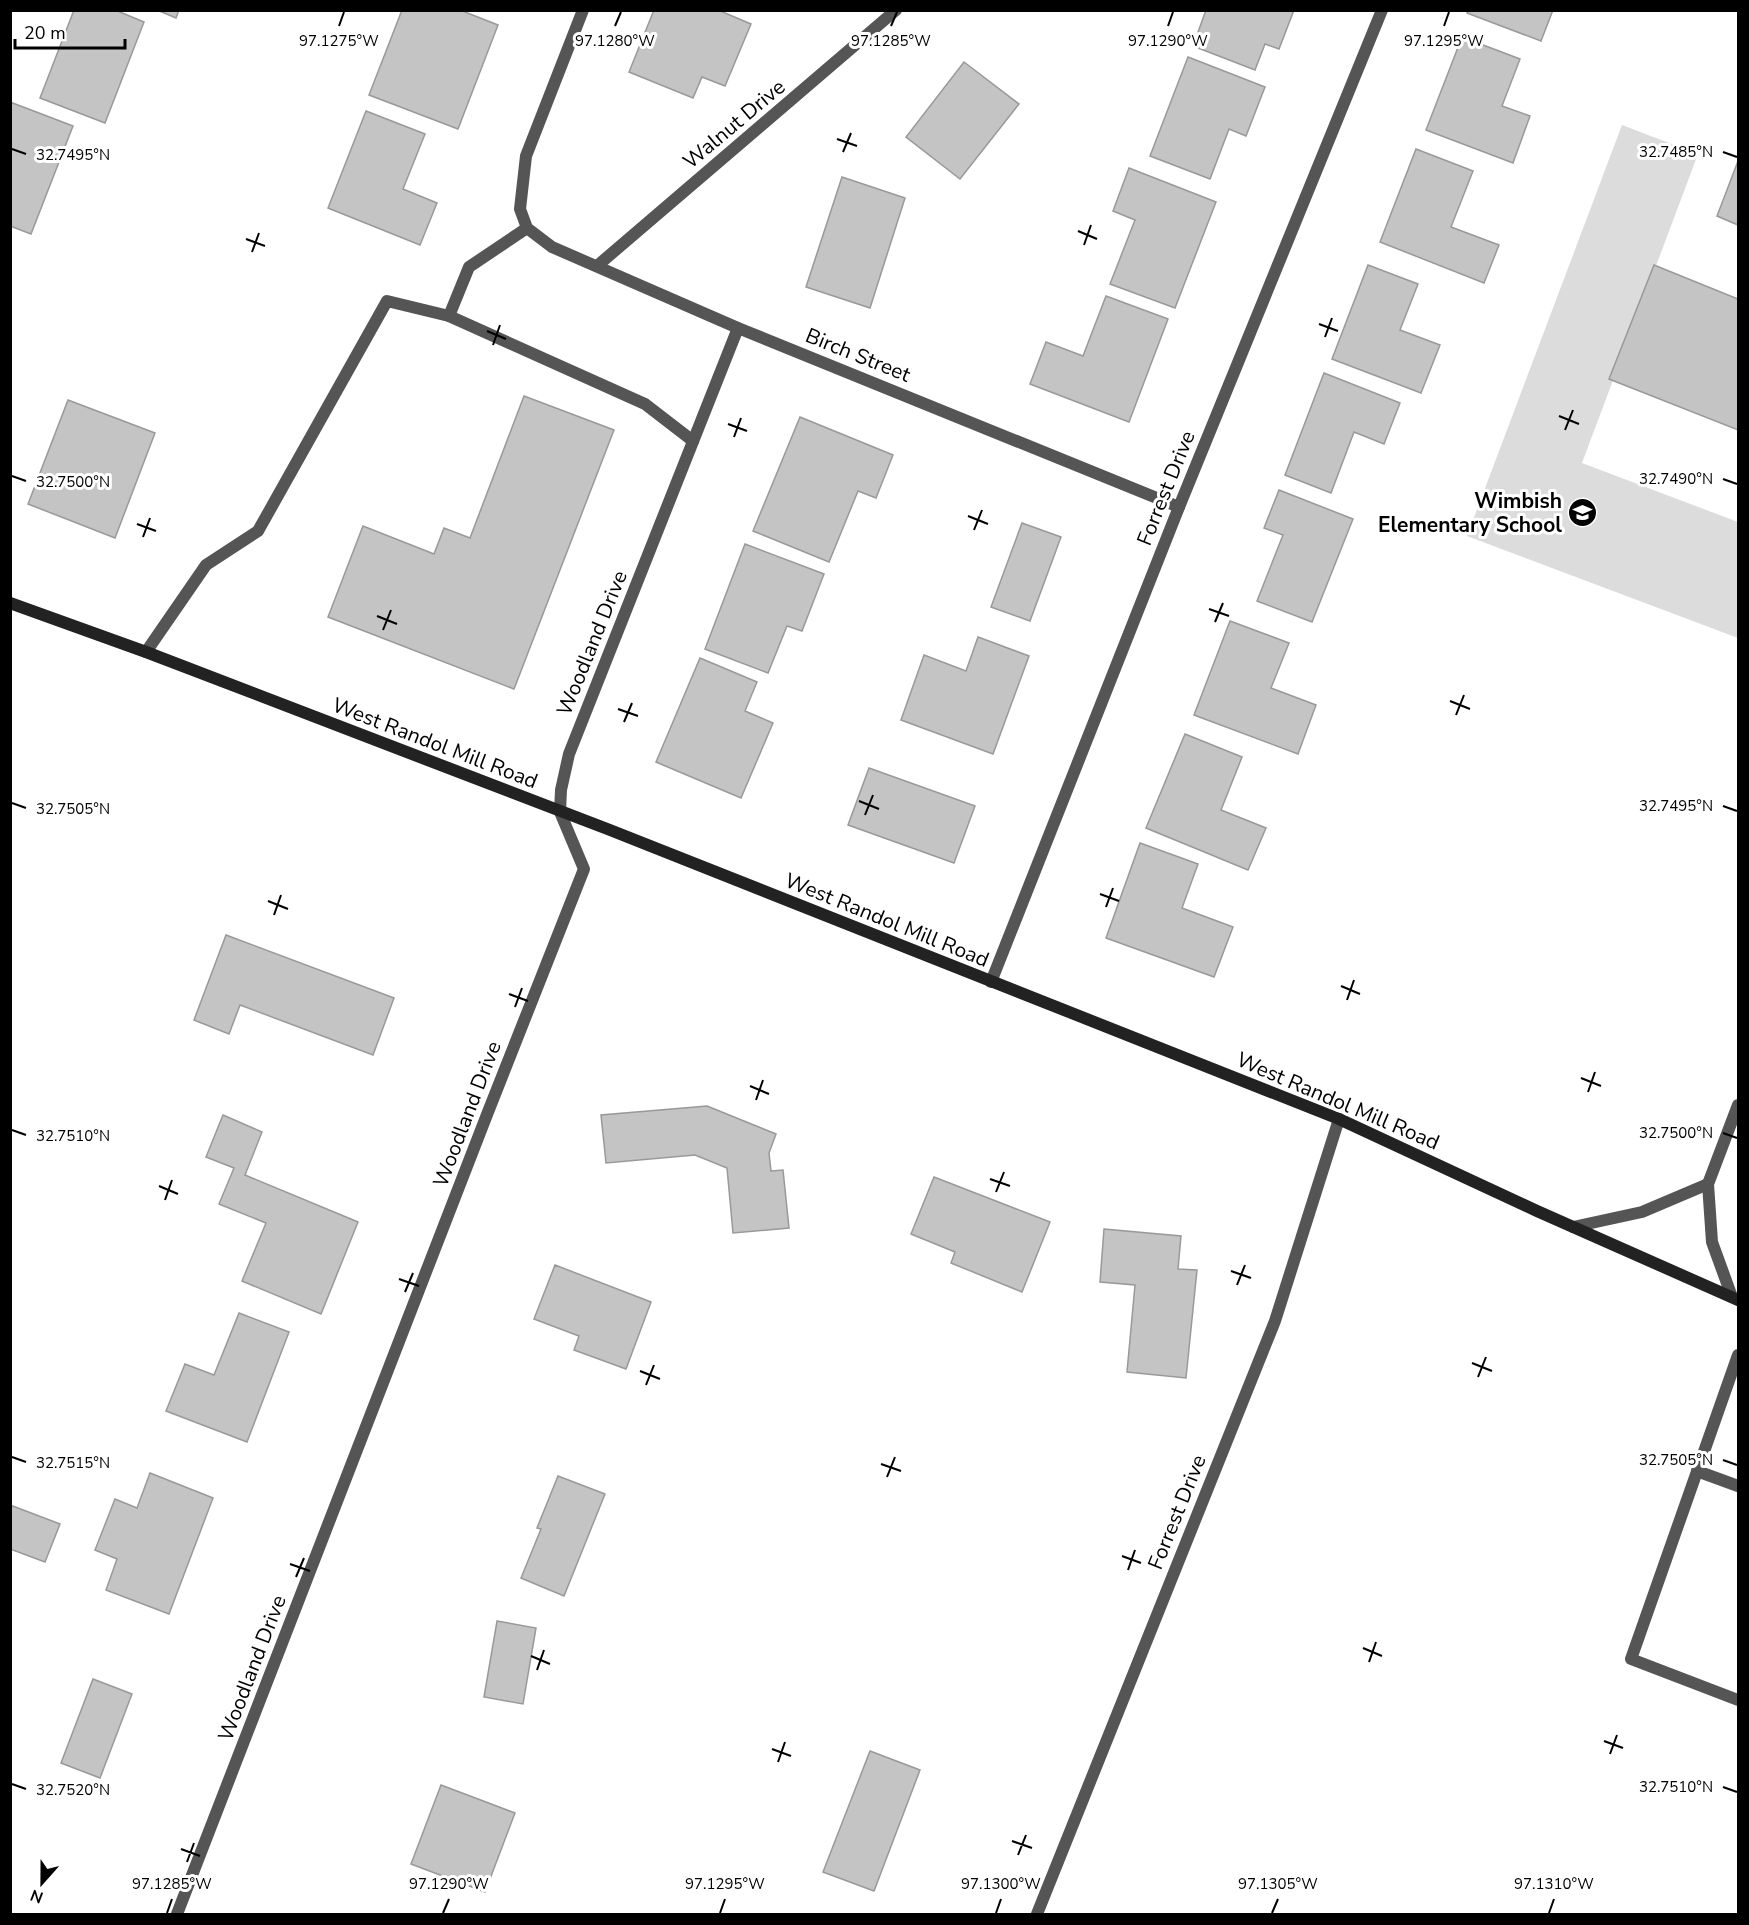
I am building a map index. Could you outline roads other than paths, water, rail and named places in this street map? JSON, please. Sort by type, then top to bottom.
[{"type":"main road","name":"West Randol Mill Road","points":[[10,603],[146,652],[610,830],[1339,1119],[1573,1227],[1735,1298]]},
{"type":"street","points":[[449,316],[469,267],[527,228],[520,209],[525,156],[583,10]]},
{"type":"street","name":"Walnut Drive","points":[[597,266],[897,10]]},
{"type":"street","name":"Forrest Drive","points":[[991,982],[1179,507],[1382,10]]},
{"type":"street","name":"Birch Street","points":[[527,228],[552,247],[738,328],[1179,507]]},
{"type":"street","points":[[146,652],[206,565],[258,531],[387,301],[449,316],[645,404],[693,441]]},
{"type":"street","name":"Woodland Drive","points":[[177,1914],[584,869],[560,812],[561,790],[569,754],[738,328]]},
{"type":"street","points":[[1735,1298],[1712,1242],[1708,1184],[1738,1105]]},
{"type":"street","name":"Forrest Drive","points":[[1036,1914],[1275,1321],[1339,1119]]},
{"type":"street","points":[[1573,1227],[1642,1212],[1708,1184]]},
{"type":"street","points":[[1738,1355],[1631,1659],[1738,1700]]},
{"type":"street","points":[[1697,1471],[1738,1486]]},
{"type":"place","name":"Wimbish Elementary School","points":[[1583,513]]}]
